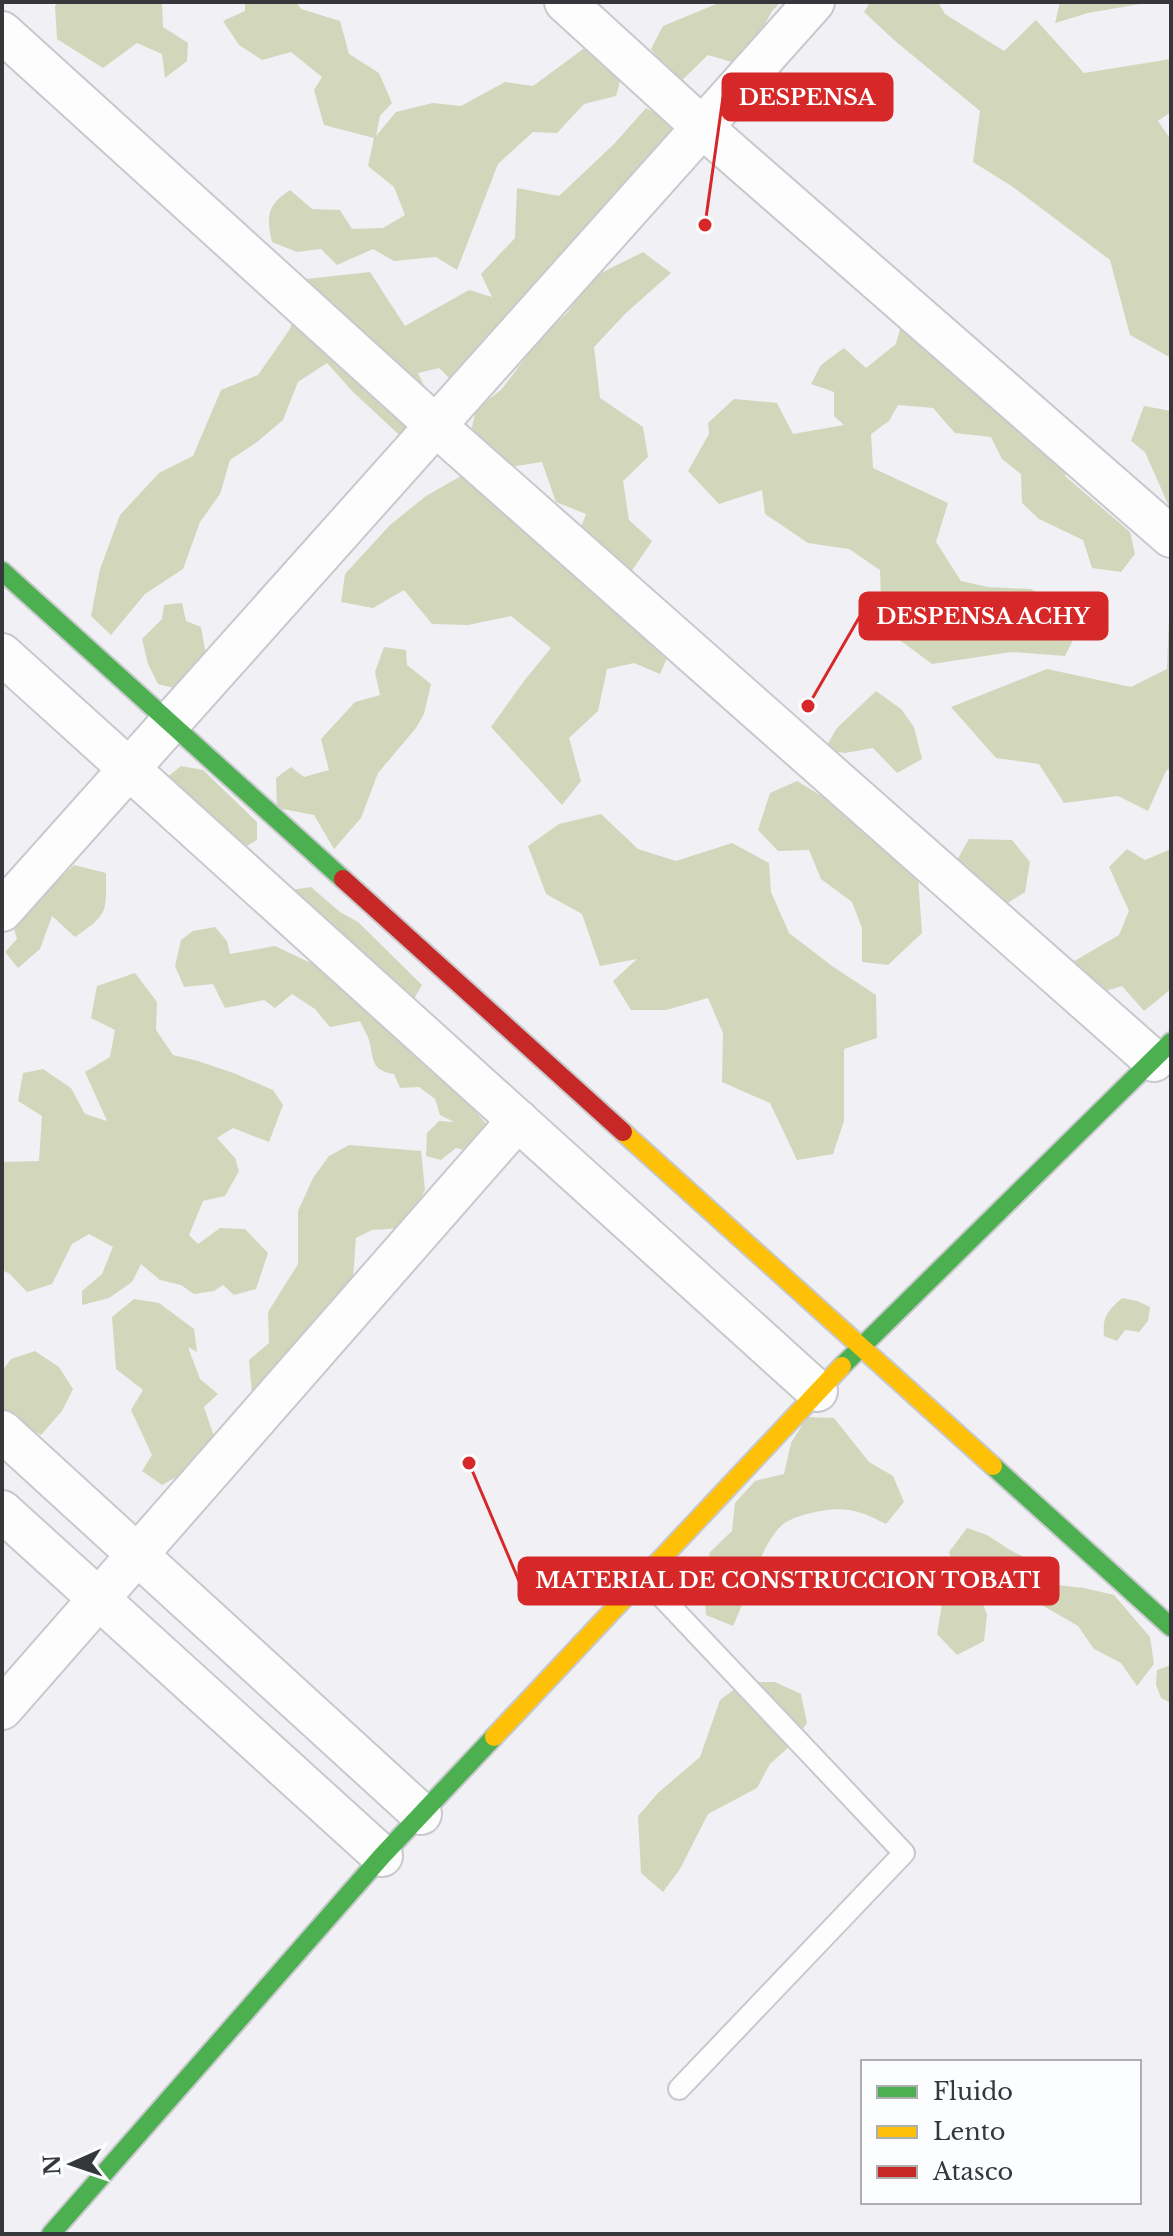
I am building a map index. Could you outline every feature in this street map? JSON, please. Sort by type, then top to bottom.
[{"type":"street","points":[[565,2],[702,127],[1171,537]]},
{"type":"street","points":[[2,911],[814,2]]},
{"type":"street","points":[[2,32],[435,425],[1162,1051],[817,1391],[382,1856],[51,2234]]},
{"type":"street","points":[[2,571],[1171,1627]]},
{"type":"street","points":[[2,654],[817,1391]]},
{"type":"street","points":[[2,1709],[518,1120]]},
{"type":"street","points":[[2,1431],[421,1814]]},
{"type":"street","points":[[2,1511],[382,1856]]},
{"type":"lane","points":[[643,1577],[904,1853],[679,2089]]},
{"type":"green space","points":[[59,2],[162,2],[163,27],[188,43],[187,61],[165,78],[162,54],[137,43],[103,68],[57,39],[55,6]]},
{"type":"green space","points":[[245,2],[296,2],[301,9],[340,21],[349,54],[379,73],[392,103],[380,116],[376,136],[396,112],[433,103],[461,106],[505,82],[533,86],[598,38],[624,67],[616,96],[584,104],[557,133],[533,132],[498,164],[457,270],[436,257],[394,261],[373,249],[337,265],[321,249],[297,252],[272,242],[270,212],[282,195],[290,190],[312,209],[340,210],[352,229],[383,228],[405,215],[394,187],[368,166],[374,138],[324,125],[314,90],[322,77],[291,52],[262,60],[239,45],[223,21],[245,11]]},
{"type":"green space","points":[[721,2],[781,2],[772,11],[742,65],[708,55],[677,85],[651,49],[663,26]]},
{"type":"green space","points":[[870,2],[938,2],[945,14],[1004,51],[1036,20],[1084,73],[1171,59],[1171,112],[1158,121],[1171,140],[1171,358],[1130,335],[1110,260],[1013,187],[973,162],[980,111],[864,12]]},
{"type":"green space","points":[[1060,2],[1142,2],[1055,23]]},
{"type":"green space","points":[[646,108],[689,131],[636,191],[614,192],[609,222],[456,385],[439,368],[418,373],[437,412],[408,443],[327,363],[298,382],[283,420],[230,460],[220,494],[200,522],[183,569],[145,594],[111,635],[91,616],[100,569],[120,515],[159,473],[193,456],[221,390],[258,375],[290,329],[306,279],[370,272],[405,326],[469,290],[492,297],[481,274],[515,238],[517,188],[559,196],[614,144]]},
{"type":"green space","points":[[643,252],[671,273],[594,347],[600,398],[643,427],[648,457],[623,481],[629,520],[652,541],[625,581],[578,536],[586,514],[556,502],[542,462],[503,468],[470,436],[476,409],[501,390],[540,339],[568,312],[589,279]]},
{"type":"green space","points":[[901,325],[1073,447],[1065,476],[1130,532],[1135,554],[1121,572],[1092,568],[1083,540],[1039,519],[1022,503],[1021,474],[1002,459],[991,437],[955,433],[933,408],[898,405],[889,421],[871,434],[873,468],[948,503],[936,542],[961,581],[988,587],[1031,589],[1069,607],[1083,620],[1065,656],[1011,652],[932,664],[882,627],[880,570],[849,549],[808,543],[765,514],[762,490],[719,504],[688,471],[709,434],[708,423],[734,399],[777,403],[793,434],[844,425],[834,416],[834,392],[811,384],[821,365],[844,348],[866,368],[896,344]]},
{"type":"green space","points":[[1144,406],[1171,411],[1171,511],[1145,452],[1131,441]]},
{"type":"green space","points":[[468,472],[520,515],[555,559],[607,575],[680,628],[660,674],[634,663],[607,669],[598,711],[569,738],[581,781],[562,805],[491,727],[551,648],[511,616],[468,625],[432,624],[404,590],[373,608],[341,602],[345,574],[390,525],[426,496]]},
{"type":"green space","points":[[1170,596],[1171,767],[1166,771],[1148,811],[1118,796],[1064,803],[1039,764],[996,758],[951,707],[1047,669],[1131,687],[1167,669]]},
{"type":"green space","points":[[182,603],[186,621],[201,627],[208,666],[178,689],[158,684],[148,664],[142,639],[162,619],[164,605]]},
{"type":"green space","points":[[384,647],[406,650],[407,665],[431,684],[424,714],[378,773],[361,818],[334,849],[314,815],[277,808],[276,778],[291,767],[304,777],[329,770],[321,739],[355,702],[380,695],[375,672]]},
{"type":"green space","points":[[876,691],[901,709],[914,727],[922,759],[897,773],[873,748],[845,753],[824,750],[837,728]]},
{"type":"green space","points":[[181,766],[203,770],[257,822],[257,840],[242,849],[165,779]]},
{"type":"green space","points":[[797,781],[851,814],[918,877],[922,933],[888,965],[862,962],[862,928],[852,902],[821,879],[809,850],[778,851],[758,830],[770,793]]},
{"type":"green space","points":[[601,814],[638,849],[676,861],[732,843],[769,863],[771,892],[789,933],[876,995],[877,1038],[844,1049],[844,1121],[833,1154],[797,1160],[770,1103],[722,1082],[723,1033],[708,998],[666,1010],[631,1010],[613,981],[637,959],[600,966],[582,914],[546,894],[528,846],[559,824]]},
{"type":"green space","points":[[969,839],[1012,840],[1030,862],[1025,892],[993,912],[952,869]]},
{"type":"green space","points":[[1127,849],[1145,860],[1171,849],[1171,989],[1144,1011],[1122,986],[1089,996],[1064,967],[1119,935],[1129,911],[1109,867]]},
{"type":"green space","points":[[74,865],[106,873],[105,904],[100,917],[75,937],[52,916],[40,949],[18,968],[5,952],[17,939],[8,909],[36,883],[55,883]]},
{"type":"green space","points":[[311,887],[340,912],[358,922],[422,985],[414,999],[397,991],[361,961],[349,941],[330,933],[319,913],[304,913],[291,890]]},
{"type":"green space","points":[[215,927],[227,941],[230,954],[275,946],[311,963],[331,960],[461,1084],[472,1107],[493,1132],[472,1152],[456,1148],[441,1160],[426,1156],[427,1133],[439,1121],[454,1122],[440,1115],[435,1099],[419,1087],[400,1088],[394,1074],[377,1066],[360,1021],[330,1027],[315,1009],[292,994],[275,1008],[264,1000],[225,1008],[213,984],[184,987],[175,966],[181,940],[193,931]]},
{"type":"green space","points":[[135,973],[157,1002],[156,1030],[173,1055],[236,1074],[273,1090],[283,1105],[269,1142],[233,1128],[217,1138],[235,1158],[239,1171],[225,1196],[203,1201],[189,1235],[198,1244],[220,1228],[245,1229],[268,1253],[256,1289],[234,1295],[223,1285],[214,1291],[194,1294],[181,1285],[160,1280],[141,1264],[132,1282],[109,1298],[82,1305],[82,1291],[102,1274],[113,1247],[89,1234],[72,1244],[52,1284],[27,1292],[2,1270],[2,1162],[39,1161],[42,1116],[18,1101],[23,1073],[43,1069],[71,1088],[85,1114],[107,1121],[85,1072],[110,1057],[115,1030],[91,1018],[97,986]]},
{"type":"green space","points":[[349,1145],[421,1151],[425,1190],[405,1228],[372,1230],[356,1238],[353,1278],[252,1394],[249,1360],[269,1343],[268,1312],[298,1264],[298,1211],[313,1178],[329,1156]]},
{"type":"green space","points":[[1122,1298],[1150,1307],[1148,1321],[1139,1332],[1125,1330],[1117,1341],[1104,1336],[1104,1323],[1110,1310]]},
{"type":"green space","points":[[134,1299],[159,1303],[194,1329],[197,1352],[188,1347],[200,1379],[218,1394],[204,1407],[216,1442],[180,1475],[162,1485],[142,1471],[152,1455],[131,1410],[143,1390],[116,1369],[112,1317]]},
{"type":"green space","points":[[35,1351],[59,1367],[73,1389],[62,1411],[41,1435],[15,1421],[2,1408],[2,1371],[11,1359]]},
{"type":"green space","points":[[807,1417],[834,1418],[869,1462],[893,1476],[904,1502],[886,1524],[862,1513],[840,1509],[790,1520],[781,1526],[766,1546],[733,1626],[706,1615],[704,1584],[710,1552],[732,1531],[735,1503],[755,1481],[784,1474],[791,1443]]},
{"type":"green space","points":[[967,1528],[987,1535],[1037,1564],[1057,1585],[1114,1595],[1150,1637],[1154,1664],[1137,1686],[1121,1663],[1094,1649],[1078,1626],[1028,1597],[1004,1578],[977,1587],[987,1615],[984,1641],[957,1655],[937,1634],[942,1604],[957,1580],[949,1552]]},
{"type":"green space","points":[[1171,1665],[1171,1703],[1161,1698],[1156,1685],[1157,1670]]},
{"type":"green space","points":[[744,1682],[775,1682],[801,1694],[807,1723],[791,1745],[770,1764],[757,1788],[708,1814],[680,1869],[663,1892],[641,1873],[638,1816],[658,1793],[700,1757],[720,1700]]},
{"type":"traffic: fast","points":[[2,571],[343,879]]},
{"type":"traffic: fast","points":[[842,1366],[1171,1042]]},
{"type":"traffic: fast","points":[[993,1466],[1171,1627]]},
{"type":"traffic: fast","points":[[51,2234],[382,1856],[494,1737]]},
{"type":"traffic: slow","points":[[623,1132],[993,1466]]},
{"type":"traffic: slow","points":[[494,1737],[842,1366]]},
{"type":"traffic: jam","points":[[343,879],[623,1132]]},
{"type":"place","name":"DESPENSA","points":[[705,225]]},
{"type":"place","name":"DESPENSA ACHY","points":[[808,706]]},
{"type":"place","name":"MATERIAL DE CONSTRUCCION TOBATI","points":[[469,1463]]}]
